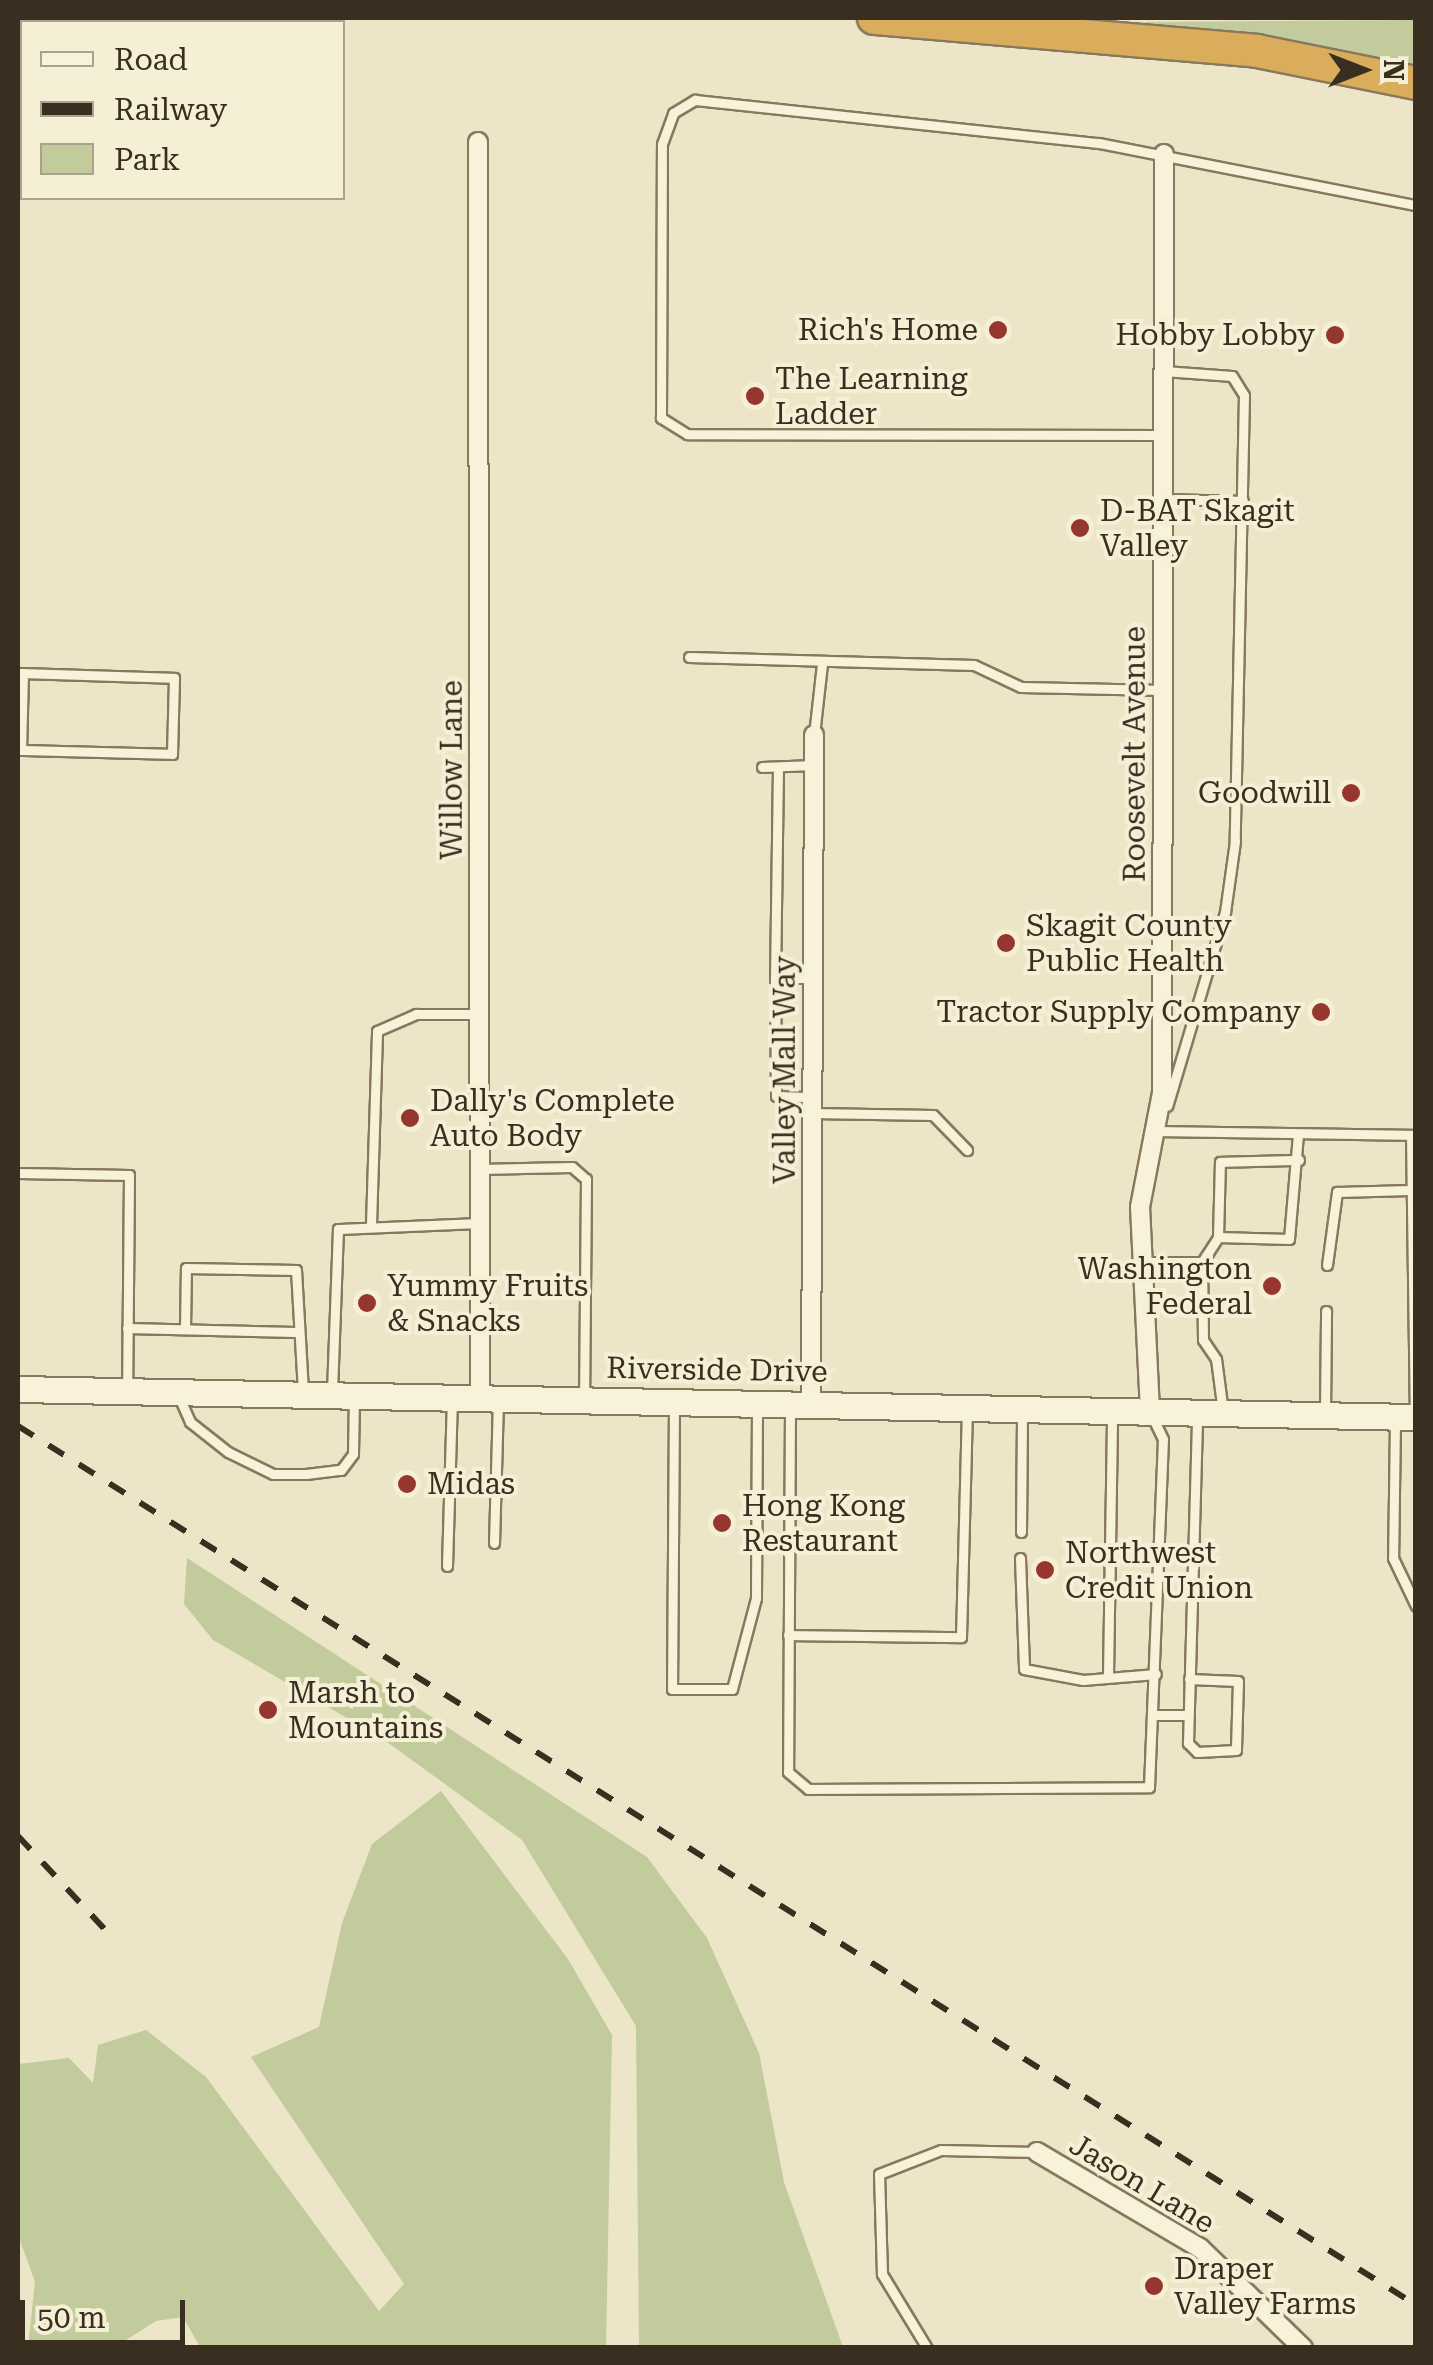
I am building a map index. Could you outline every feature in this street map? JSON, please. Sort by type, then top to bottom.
[{"type":"highway","points":[[874,18],[1257,51],[1416,83]]},
{"type":"main road","name":"Riverside Drive","points":[[18,1389],[1408,1416]]},
{"type":"street","name":"Willow Lane","points":[[478,142],[480,1223],[489,1398]]},
{"type":"street","name":"Roosevelt Avenue","points":[[1150,1411],[1140,1207],[1158,1136],[1164,154]]},
{"type":"street","name":"Valley Mall Way","points":[[800,1404],[812,1105],[814,735]]},
{"type":"street","name":"Jason Lane","points":[[1037,2152],[1200,2248],[1303,2348]]},
{"type":"lane","points":[[1163,435],[687,434],[660,418],[662,144],[674,113],[695,100],[1164,154],[1416,204]]},
{"type":"lane","points":[[1164,371],[1240,383],[1243,500],[1234,840],[1225,912],[1158,1136],[1413,1134],[1408,1416],[1393,1558],[1416,1606]]},
{"type":"lane","points":[[1163,499],[1243,500]]},
{"type":"lane","points":[[689,657],[974,666],[1022,688],[1163,690]]},
{"type":"lane","points":[[814,735],[822,664]]},
{"type":"lane","points":[[20,673],[174,678],[172,754],[19,750],[20,673]]},
{"type":"lane","points":[[762,766],[814,765]]},
{"type":"lane","points":[[778,766],[776,1096],[812,1105],[933,1115],[967,1150]]},
{"type":"lane","points":[[775,978],[813,978]]},
{"type":"lane","points":[[372,1224],[377,1030],[416,1014],[480,1014]]},
{"type":"lane","points":[[1218,1237],[1289,1238],[1298,1135]]},
{"type":"lane","points":[[1224,1413],[1204,1340],[1202,1262],[1218,1237],[1220,1162],[1298,1160]]},
{"type":"lane","points":[[480,1170],[572,1168],[586,1179],[584,1400]]},
{"type":"lane","points":[[18,1173],[129,1175],[126,1391]]},
{"type":"lane","points":[[1328,1265],[1332,1197],[1410,1190]]},
{"type":"lane","points":[[177,1392],[190,1422],[273,1474],[341,1470],[353,1454],[343,1396],[336,1234],[372,1224],[480,1223]]},
{"type":"lane","points":[[1141,1262],[1202,1262]]},
{"type":"lane","points":[[185,1329],[186,1268],[296,1270],[295,1332],[304,1395]]},
{"type":"lane","points":[[1324,1415],[1326,1311]]},
{"type":"lane","points":[[127,1328],[295,1332]]},
{"type":"lane","points":[[447,1566],[452,1398]]},
{"type":"lane","points":[[489,1398],[494,1543]]},
{"type":"lane","points":[[674,1402],[672,1689],[732,1689],[756,1598],[757,1404]]},
{"type":"lane","points":[[800,1404],[788,1634],[788,1772],[808,1789],[1149,1787],[1157,1716],[1163,1439],[1150,1411]]},
{"type":"lane","points":[[788,1634],[961,1637],[967,1408]]},
{"type":"lane","points":[[1021,1532],[1022,1409]]},
{"type":"lane","points":[[1108,1676],[1112,1410]]},
{"type":"lane","points":[[1190,1680],[1238,1681],[1242,1743],[1229,1754],[1197,1752],[1187,1715],[1197,1412]]},
{"type":"lane","points":[[1020,1558],[1024,1669],[1108,1676],[1156,1674]]},
{"type":"lane","points":[[1157,1716],[1187,1715]]},
{"type":"lane","points":[[928,2348],[882,2274],[879,2174],[941,2150],[1037,2152]]},
{"type":"green space","points":[[1415,20],[1415,66],[1141,22]]},
{"type":"green space","points":[[187,1558],[647,1857],[707,1938],[759,2053],[784,2182],[843,2347],[639,2347],[636,2026],[522,1840],[383,1739],[213,1640],[184,1604]]},
{"type":"green space","points":[[441,1791],[568,1959],[612,2035],[606,2347],[200,2347],[183,2317],[156,2321],[115,2347],[28,2347],[35,2282],[18,2235],[18,2064],[69,2058],[93,2083],[98,2045],[146,2030],[206,2077],[379,2311],[404,2284],[251,2057],[319,2027],[342,1923],[372,1844]]},
{"type":"railway","points":[[18,1426],[1416,2305]]},
{"type":"railway","points":[[18,1836],[110,1935]]},
{"type":"place","name":"Rich's Home","points":[[998,330]]},
{"type":"place","name":"Hobby Lobby","points":[[1335,335]]},
{"type":"place","name":"The Learning Ladder","points":[[755,396]]},
{"type":"place","name":"D-BAT Skagit Valley","points":[[1080,528]]},
{"type":"place","name":"Goodwill","points":[[1351,793]]},
{"type":"place","name":"Skagit County Public Health","points":[[1006,943]]},
{"type":"place","name":"Tractor Supply Company","points":[[1321,1012]]},
{"type":"place","name":"Dally's Complete Auto Body","points":[[410,1118]]},
{"type":"place","name":"Washington Federal","points":[[1272,1286]]},
{"type":"place","name":"Yummy Fruits & Snacks","points":[[367,1303]]},
{"type":"place","name":"Midas","points":[[407,1484]]},
{"type":"place","name":"Hong Kong Restaurant","points":[[722,1523]]},
{"type":"place","name":"Northwest Credit Union","points":[[1045,1570]]},
{"type":"place","name":"Marsh to Mountains","points":[[268,1710]]},
{"type":"place","name":"Draper Valley Farms","points":[[1154,2286]]}]
